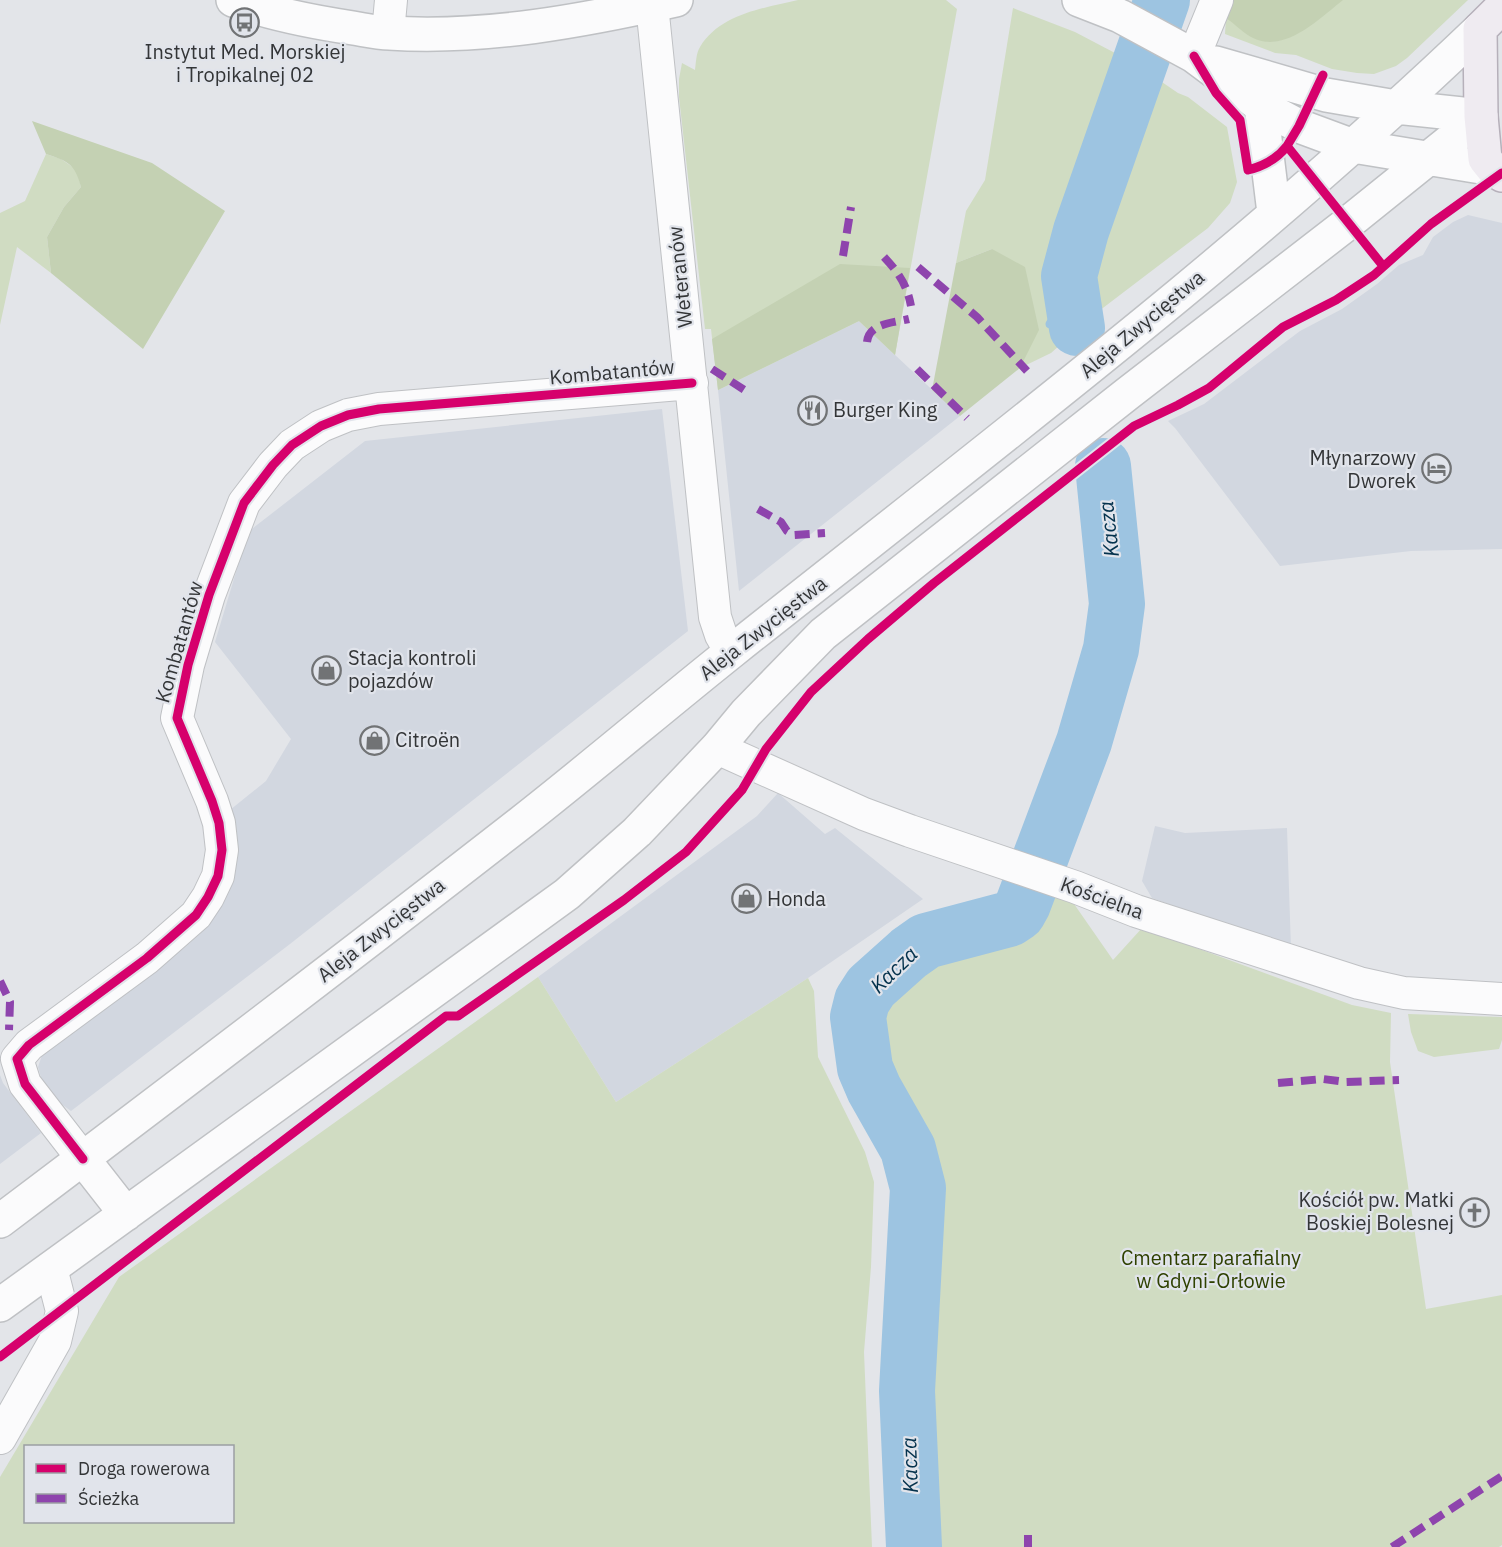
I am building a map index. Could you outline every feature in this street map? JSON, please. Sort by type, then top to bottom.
[{"type":"main road","points":[[233,0],[325,24],[388,33],[462,33],[522,29],[664,3]]},
{"type":"main road","points":[[1079,0],[1120,16],[1189,54],[1261,106],[1299,126],[1353,146],[1497,172]]},
{"type":"main road","points":[[1491,18],[1495,110],[1485,159],[1497,172]]},
{"type":"main road","name":"Aleja Zwycięstwa","points":[[0,1221],[525,819],[1100,359],[1353,146],[1491,18]]},
{"type":"main road","points":[[1189,54],[1326,95],[1396,107],[1495,110]]},
{"type":"main road","points":[[1261,106],[1274,213]]},
{"type":"main road","points":[[1396,107],[1408,113],[1429,159]]},
{"type":"main road","points":[[0,1305],[567,894],[638,832],[717,748],[746,712],[823,634],[1127,394],[1495,110]]},
{"type":"main road","points":[[83,1159],[126,1214]]},
{"type":"street","points":[[388,33],[392,0]]},
{"type":"street","points":[[1189,54],[1216,0]]},
{"type":"street","name":"Weteranów","points":[[664,3],[692,383],[715,617],[721,635],[731,652]]},
{"type":"street","name":"Kombatantów","points":[[83,1159],[25,1084],[17,1059],[29,1045],[147,958],[195,915],[208,897],[218,876],[222,850],[219,823],[177,718],[189,665],[209,596],[244,503],[273,465],[292,445],[321,426],[348,415],[379,409],[692,383]]},
{"type":"street","name":"Kościelna","points":[[717,748],[864,814],[1075,887],[1136,911],[1359,983],[1404,993],[1502,999]]},
{"type":"street","points":[[0,1437],[55,1341],[62,1311],[51,1268]]},
{"type":"shaded area","points":[[1468,215],[1502,223],[1502,549],[1411,551],[1280,566],[1168,421],[1204,404],[1300,331],[1342,309],[1399,265],[1423,255],[1433,237],[1453,222]]},
{"type":"shaded area","points":[[859,321],[960,416],[739,591],[718,390]]},
{"type":"shaded area","points":[[662,409],[688,631],[290,944],[71,1111],[60,1103],[42,1081],[38,1067],[42,1055],[202,932],[217,912],[230,810],[266,781],[291,739],[215,642],[248,532],[365,441]]},
{"type":"shaded area","points":[[778,793],[825,834],[835,828],[923,899],[808,978],[616,1102],[538,977],[757,816]]},
{"type":"shaded area","points":[[1155,826],[1185,833],[1287,828],[1291,949],[1152,898],[1142,881]]},
{"type":"shaded area","points":[[0,1075],[3,1083],[41,1133],[0,1164]]},
{"type":"green space","points":[[798,0],[946,0],[957,9],[895,355],[859,321],[718,390],[711,329],[705,329],[679,97],[682,63],[695,70],[700,47],[719,27],[731,20],[757,10]]},
{"type":"green space","points":[[1227,0],[1468,0],[1407,58],[1396,66],[1374,74],[1332,69],[1296,55],[1275,53],[1225,34]],"holes":[[[1244,31],[1281,40],[1271,42],[1261,40]]]},
{"type":"green space","points":[[1228,0],[1343,0],[1301,32],[1289,38],[1265,42],[1253,38],[1226,18]]},
{"type":"green space","points":[[1013,8],[1075,32],[1134,63],[1178,93],[1188,97],[1227,127],[1237,182],[1230,203],[1208,228],[1095,314],[1051,353],[1020,368],[1028,350],[992,249],[956,263],[966,211],[985,180]]},
{"type":"green space","points":[[32,121],[152,163],[225,211],[143,349],[51,273],[47,237],[64,207],[81,187],[70,164],[46,154]]},
{"type":"green space","points":[[46,154],[61,159],[77,170],[81,187],[64,207],[47,237],[51,273],[17,247],[0,325],[0,213],[25,201]]},
{"type":"green space","points":[[992,249],[1025,267],[1039,330],[1020,368],[960,416],[932,390],[956,263]]},
{"type":"green space","points":[[840,264],[910,268],[895,355],[859,321],[718,390],[712,339]]},
{"type":"green space","name":"Cmentarz parafialny w Gdyni-Orłowie","points":[[1038,890],[1072,901],[1113,960],[1142,928],[1352,1005],[1391,1013],[1390,1062],[1426,1309],[1502,1295],[1502,1545],[1499,1547],[928,1547],[921,1384],[926,1190],[920,1153],[903,1121],[876,1058],[872,1035],[864,1021],[869,1006],[888,978],[930,945],[970,934],[1008,931],[1027,917]]},
{"type":"green space","points":[[538,977],[616,1102],[808,978],[814,991],[818,1057],[865,1152],[874,1182],[871,1267],[864,1352],[872,1547],[0,1547],[0,1477],[119,1277]]},
{"type":"green space","points":[[1408,1014],[1502,1017],[1502,1040],[1499,1049],[1434,1057],[1418,1051],[1411,1032]]},
{"type":"waterway","name":"Kacza","points":[[1077,328],[1069,276],[1081,231],[1162,0]]},
{"type":"waterway","points":[[1050,324],[1072,291]]},
{"type":"waterway","name":"Kacza","points":[[914,1547],[907,1391],[918,1188],[908,1149],[874,1089],[865,1068],[858,1017],[862,1001],[871,987],[926,941],[1009,919],[1018,913],[1023,904],[1084,742],[1111,649],[1117,604],[1103,466]]},
{"type":"marked path","points":[[843,256],[851,207]]},
{"type":"marked path","points":[[884,257],[902,280],[911,306]]},
{"type":"marked path","points":[[918,267],[977,317],[1027,371]]},
{"type":"marked path","points":[[867,342],[872,331],[877,327],[909,319]]},
{"type":"marked path","points":[[712,369],[749,393]]},
{"type":"marked path","points":[[917,369],[967,418]]},
{"type":"marked path","points":[[758,509],[781,522],[787,531],[794,535],[825,533]]},
{"type":"marked path","points":[[0,981],[10,1002],[9,1030]]},
{"type":"marked path","points":[[1278,1083],[1323,1079],[1346,1082],[1399,1080]]},
{"type":"marked path","points":[[1392,1547],[1502,1476]]},
{"type":"marked path","points":[[1028,1535],[1028,1547]]},
{"type":"cycle path","points":[[1194,56],[1216,93],[1240,120],[1248,170],[1270,161],[1287,146]]},
{"type":"cycle path","points":[[1323,75],[1287,146],[1383,266]]},
{"type":"cycle path","points":[[0,1357],[446,1016],[458,1016],[624,900],[686,852],[742,790],[766,749],[811,692],[868,639],[934,583],[1134,426],[1209,388],[1283,327],[1336,300],[1374,275],[1431,224],[1502,173]]},
{"type":"cycle path","points":[[83,1159],[25,1084],[17,1059],[29,1045],[147,958],[196,915],[218,876],[222,850],[219,823],[177,718],[188,665],[209,595],[244,503],[273,465],[292,445],[321,426],[348,415],[379,409],[692,383]]},
{"type":"place","name":"Instytut Med. Morskiej i Tropikalnej 02","points":[[245,22]]},
{"type":"place","name":"Burger King","points":[[812,410]]},
{"type":"place","name":"Młynarzowy Dworek","points":[[1437,469]]},
{"type":"place","name":"Stacja kontroli pojazdów","points":[[327,670]]},
{"type":"place","name":"Citroën","points":[[374,740]]},
{"type":"place","name":"Honda","points":[[746,899]]},
{"type":"place","name":"Kościół pw. Matki Boskiej Bolesnej","points":[[1475,1212]]}]
